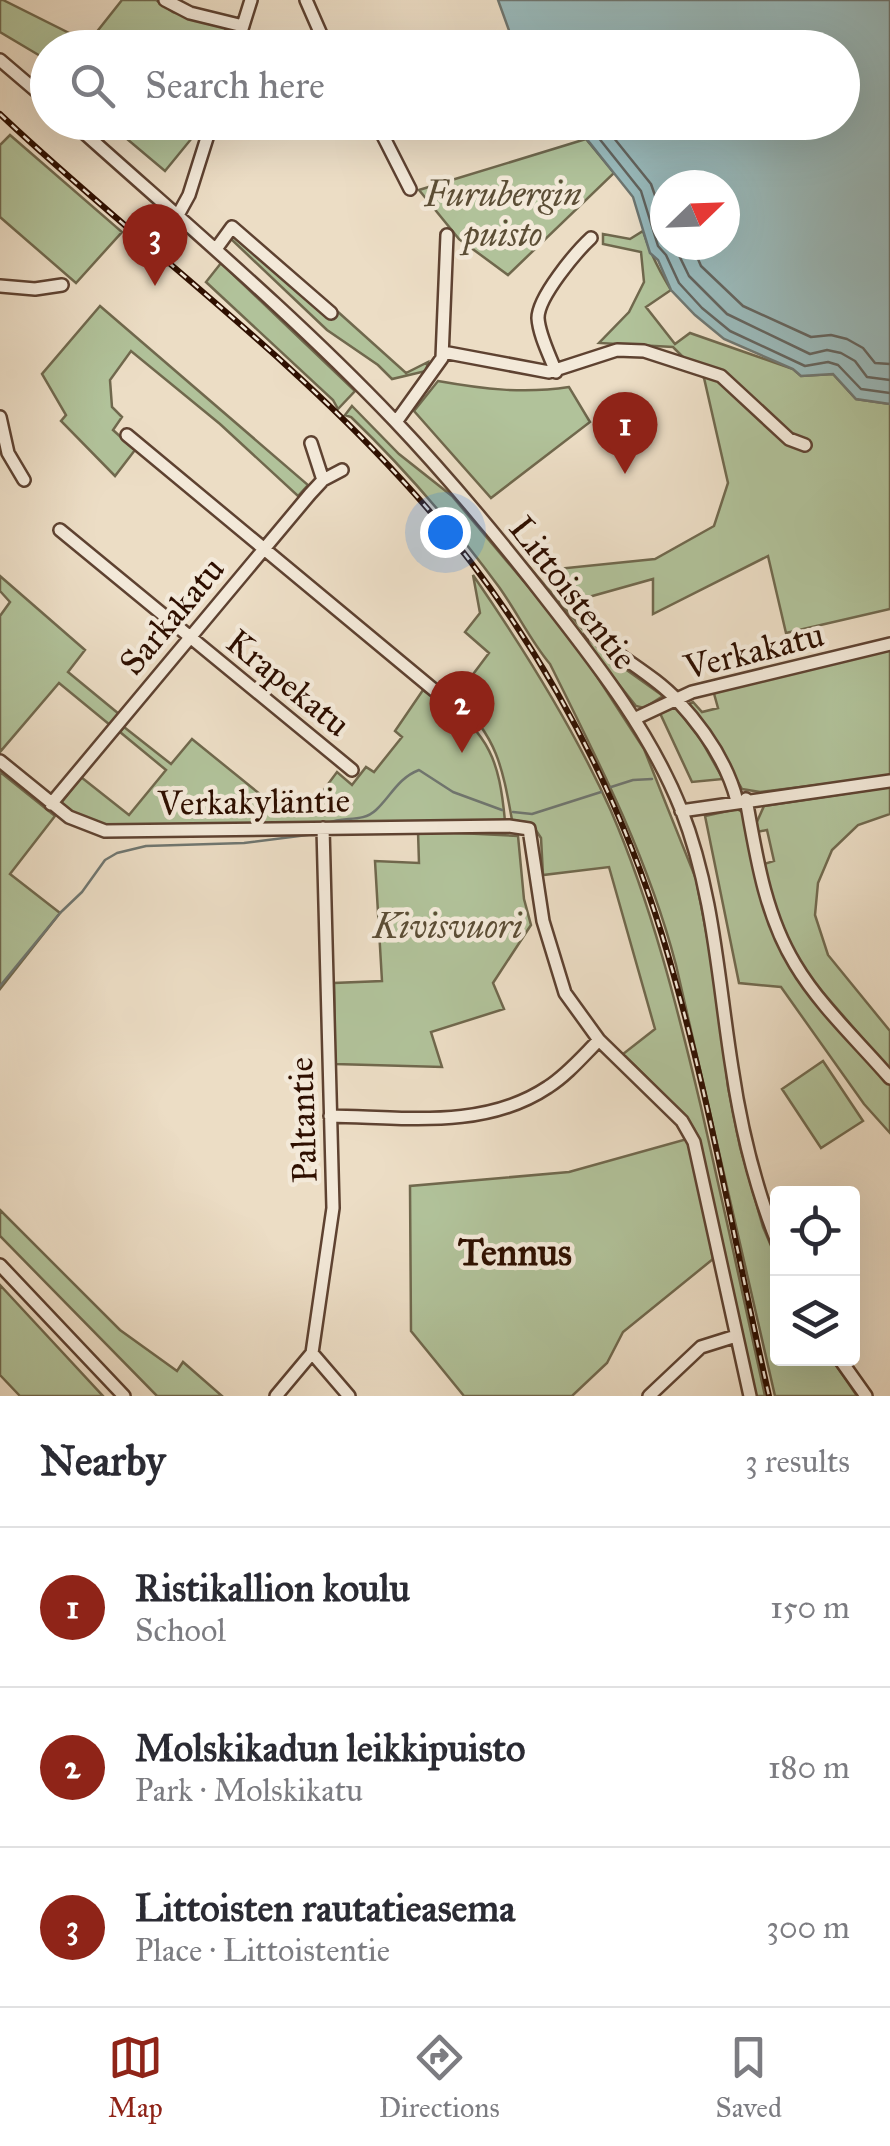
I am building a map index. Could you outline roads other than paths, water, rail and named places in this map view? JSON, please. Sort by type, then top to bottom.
[{"type":"street","points":[[165,0],[190,13],[242,26]]},
{"type":"street","points":[[241,30],[251,0]]},
{"type":"street","points":[[306,0],[319,30]]},
{"type":"street","points":[[0,60],[30,86]]},
{"type":"street","name":"Littoistentie","points":[[92,140],[216,249],[396,422],[506,548],[634,719],[682,811],[715,932],[744,1137],[770,1219]]},
{"type":"street","points":[[178,216],[206,140]]},
{"type":"street","points":[[385,140],[410,189]]},
{"type":"street","points":[[216,249],[232,227],[330,313]]},
{"type":"street","points":[[396,422],[433,375],[443,352],[447,235]]},
{"type":"street","points":[[556,372],[539,312],[570,260],[591,238]]},
{"type":"street","points":[[0,286],[34,290],[62,285]]},
{"type":"street","points":[[443,352],[556,372],[618,350],[644,351],[721,376],[790,440],[805,445]]},
{"type":"street","points":[[0,417],[8,454],[24,480]]},
{"type":"street","points":[[127,435],[434,690]]},
{"type":"street","points":[[311,443],[323,480]]},
{"type":"street","name":"Sarkakatu","points":[[51,804],[323,480],[342,470]]},
{"type":"street","name":"Krapekatu","points":[[60,530],[352,770]]},
{"type":"street","points":[[591,632],[676,698],[720,756],[741,800],[764,886],[786,948],[818,995],[890,1078]]},
{"type":"street","name":"Verkakatu","points":[[634,719],[692,692],[890,644]]},
{"type":"street","name":"Verkakyläntie","points":[[0,761],[78,822],[106,830],[519,826],[530,831],[539,901],[554,965],[572,1004],[599,1040]]},
{"type":"street","points":[[682,811],[890,781]]},
{"type":"street","name":"Paltantie","points":[[312,1353],[333,1208],[323,828]]},
{"type":"street","points":[[330,1116],[445,1118],[500,1109],[552,1085],[599,1040],[676,1115],[690,1134],[701,1166],[750,1396]]},
{"type":"street","points":[[0,1266],[124,1396]]},
{"type":"street","points":[[649,1396],[701,1348],[736,1336]]},
{"type":"street","points":[[276,1396],[312,1353],[349,1396]]},
{"type":"street","points":[[845,1366],[866,1396]]},
{"type":"water","points":[[498,0],[890,0],[890,404],[856,399],[833,374],[801,376],[724,339],[671,290],[658,260],[740,260],[740,170],[650,170],[650,253],[633,197],[588,140],[860,140],[860,30],[509,30]]},
{"type":"waterway","points":[[328,823],[371,814],[400,782],[419,770],[453,792],[502,810]]},
{"type":"waterway","points":[[611,787],[652,779]]},
{"type":"waterway","points":[[513,812],[532,814],[601,792]]},
{"type":"waterway","points":[[0,986],[105,860],[117,853],[146,846],[244,843],[315,834]]},
{"type":"railway","points":[[0,114],[256,338],[355,431],[402,480],[486,582],[557,692],[616,811],[662,935],[707,1106],[769,1396]]},
{"type":"place","name":"Littoisten rautatieasema","points":[[155,286]]},
{"type":"place","name":"Ristikallion koulu","points":[[625,474]]},
{"type":"place","name":"Molskikadun leikkipuisto","points":[[462,753]]},
{"type":"district","name":"Tennus","points":[[515,1252]]},
{"type":"park label","name":"Furubergin puisto","points":[[503,214]]},
{"type":"park label","name":"Kivisvuori","points":[[448,926]]}]
